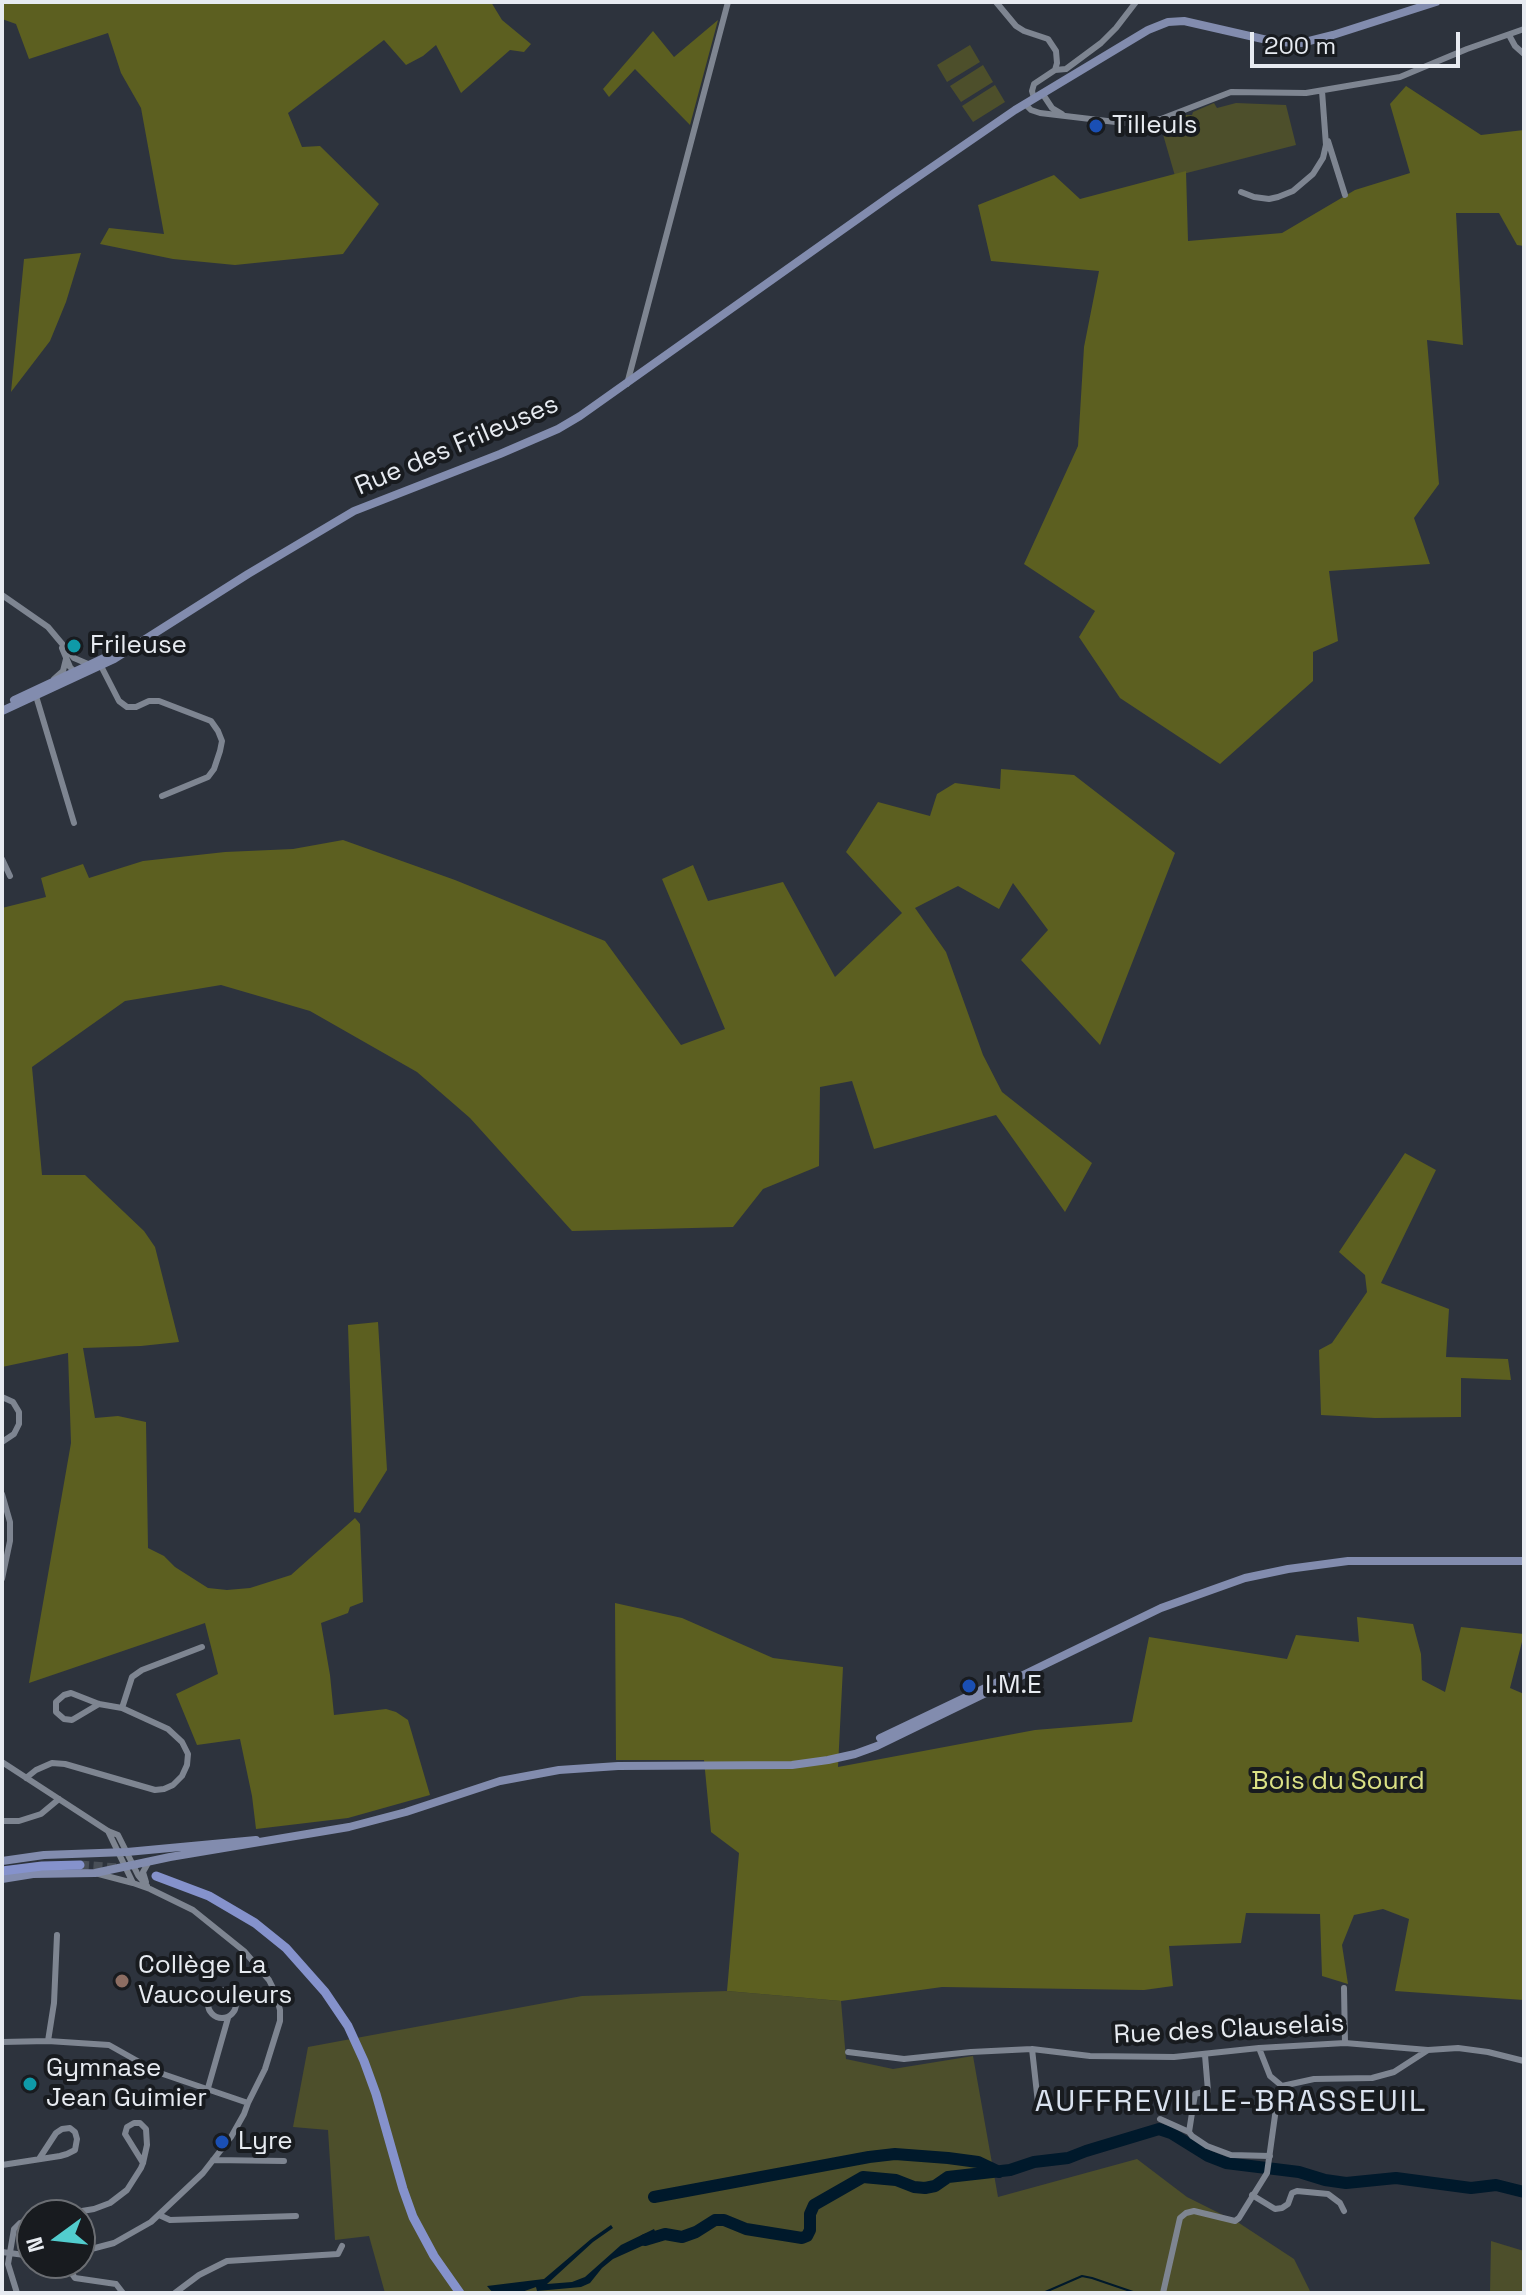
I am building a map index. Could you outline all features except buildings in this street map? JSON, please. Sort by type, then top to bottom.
[{"type":"main road","name":"Rue des Frileuses","points":[[2,708],[36,696],[147,637],[354,511],[558,429],[627,384],[1025,104],[1140,34],[1168,22],[1192,22],[1276,42],[1301,43],[1333,35],[1419,4],[1436,2]]},
{"type":"main road","points":[[2,708],[45,685],[77,674]]},
{"type":"main road","points":[[2,1879],[33,1874],[95,1873],[367,1823],[480,1787],[559,1770],[618,1766],[804,1765],[835,1759],[973,1692],[1161,1608],[1245,1578],[1288,1569],[1364,1560],[1524,1561]]},
{"type":"main road","points":[[2,1861],[44,1855],[281,1839]]},
{"type":"main road","points":[[2,1871],[80,1865]]},
{"type":"main road","points":[[156,1876],[202,1893],[243,1915],[286,1948],[325,1992],[348,2026],[364,2061],[413,2217],[441,2268],[460,2293]]},
{"type":"street","points":[[627,384],[728,2]]},
{"type":"street","points":[[996,2],[1016,26],[1050,41],[1056,51],[1055,70]]},
{"type":"street","points":[[1066,116],[1032,91],[1036,82],[1055,70],[1069,67],[1101,43],[1136,2]]},
{"type":"street","points":[[1025,104],[1036,112],[1124,123],[1146,122],[1231,92],[1306,93],[1400,77],[1524,29]]},
{"type":"street","points":[[1509,35],[1524,54]]},
{"type":"street","points":[[1322,91],[1326,134],[1345,195]]},
{"type":"street","points":[[1241,192],[1269,199],[1293,191],[1313,174],[1323,158],[1326,134]]},
{"type":"street","points":[[2,595],[48,627],[77,664],[77,674]]},
{"type":"street","points":[[69,656],[81,662],[97,663],[119,701],[127,707],[159,701],[211,721],[218,731],[222,741],[220,751],[208,777],[162,796]]},
{"type":"street","points":[[45,685],[63,671],[69,656]]},
{"type":"street","points":[[36,696],[74,823]]},
{"type":"street","points":[[2,859],[10,876]]},
{"type":"street","points":[[2,1397],[13,1402],[19,1412],[19,1424],[14,1434],[2,1442]]},
{"type":"street","points":[[2,1494],[10,1522],[10,1541],[2,1579]]},
{"type":"street","points":[[122,1708],[132,1677],[142,1670],[202,1647]]},
{"type":"street","points":[[26,1778],[52,1763],[155,1790],[173,1785],[182,1776],[188,1754],[182,1742],[168,1729],[122,1708],[99,1704],[71,1693],[56,1702],[56,1712],[64,1719],[72,1720],[99,1704]]},
{"type":"street","points":[[2,1762],[118,1835],[133,1883]]},
{"type":"street","points":[[2,1821],[19,1821],[41,1814],[59,1799]]},
{"type":"street","points":[[148,1863],[143,1872],[150,1889]]},
{"type":"street","points":[[128,1867],[150,1889]]},
{"type":"street","points":[[95,1873],[150,1889],[193,1910],[244,1951],[269,1980],[280,2010],[276,2036],[259,2083],[231,2137],[180,2196],[159,2215],[124,2238],[96,2249]]},
{"type":"street","points":[[48,2041],[54,2005],[57,1935]]},
{"type":"street","points":[[1344,1988],[1345,2043]]},
{"type":"street","points":[[208,2088],[228,2018],[237,2008],[236,1999],[230,1992],[216,1991],[209,1998],[210,2013],[218,2018],[228,2018]]},
{"type":"street","points":[[2,2042],[109,2045],[157,2072],[248,2103]]},
{"type":"street","name":"Rue des Clauselais","points":[[848,2052],[904,2059],[1032,2049],[1090,2056],[1174,2057],[1345,2043],[1428,2050],[1458,2048],[1524,2061]]},
{"type":"street","points":[[1259,2048],[1270,2076],[1282,2086]]},
{"type":"street","points":[[1032,2049],[1038,2103]]},
{"type":"street","points":[[1282,2086],[1314,2079],[1372,2078],[1394,2072],[1428,2050]]},
{"type":"street","points":[[1189,2132],[1195,2094],[1208,2091],[1205,2055]]},
{"type":"street","points":[[1163,2293],[1180,2218],[1194,2211],[1235,2221],[1267,2173],[1278,2094],[1282,2086]]},
{"type":"street","points":[[1160,2119],[1189,2132],[1207,2146],[1231,2155],[1270,2159]]},
{"type":"street","points":[[96,2208],[110,2203],[127,2190],[143,2163],[147,2145],[146,2129],[140,2123],[134,2123],[127,2127],[125,2134],[143,2163]]},
{"type":"street","points":[[2,2165],[60,2156],[75,2150],[75,2132],[70,2128],[56,2133],[39,2159]]},
{"type":"street","points":[[213,2160],[284,2161]]},
{"type":"street","points":[[1252,2195],[1275,2209],[1288,2204],[1292,2193],[1297,2191],[1328,2194],[1340,2203],[1344,2211]]},
{"type":"street","points":[[159,2215],[170,2220],[296,2216]]},
{"type":"street","points":[[16,2227],[8,2264],[17,2293]]},
{"type":"street","points":[[175,2293],[199,2275],[227,2261],[338,2254],[342,2246]]},
{"type":"street","points":[[2,2252],[16,2254]]},
{"type":"street","points":[[82,2279],[116,2284],[123,2293]]},
{"type":"green space","points":[[2,2],[491,2],[502,20],[531,44],[524,52],[510,50],[461,93],[436,45],[406,65],[384,40],[288,113],[302,147],[320,146],[379,204],[343,254],[235,265],[173,259],[100,244],[109,228],[164,234],[141,108],[121,73],[108,33],[29,59],[16,24],[2,19]]},
{"type":"green space","points":[[718,20],[690,125],[635,69],[609,97],[603,89],[653,31],[674,57]]},
{"type":"green space","points":[[970,45],[980,62],[947,82],[937,65]]},
{"type":"green space","points":[[983,65],[993,82],[961,102],[950,86]]},
{"type":"green space","points":[[995,85],[1005,102],[973,122],[962,106]]},
{"type":"green space","points":[[1406,86],[1481,135],[1524,130],[1524,246],[1517,245],[1499,213],[1456,213],[1463,345],[1427,340],[1439,484],[1414,518],[1430,564],[1329,571],[1338,641],[1313,652],[1313,681],[1220,764],[1120,698],[1079,637],[1095,611],[1024,564],[1078,446],[1084,347],[1099,271],[991,261],[978,205],[1054,175],[1080,199],[1186,171],[1188,241],[1282,233],[1355,190],[1410,173],[1390,104]]},
{"type":"green space","points":[[1214,103],[1217,108],[1236,103],[1286,105],[1296,145],[1175,176],[1160,124],[1192,115]]},
{"type":"green space","points":[[81,253],[50,341],[11,392],[24,259]]},
{"type":"green space","points":[[1001,769],[1074,775],[1175,853],[1100,1045],[1021,960],[1048,930],[1013,883],[999,909],[958,886],[915,908],[946,952],[983,1055],[1002,1092],[1092,1163],[1065,1212],[996,1115],[874,1149],[852,1081],[820,1087],[819,1166],[763,1189],[733,1227],[572,1231],[470,1118],[417,1072],[310,1011],[221,985],[125,1001],[32,1067],[42,1175],[85,1175],[144,1231],[155,1247],[179,1342],[83,1348],[95,1418],[118,1416],[146,1422],[148,1548],[208,1588],[250,1588],[291,1575],[355,1518],[360,1524],[363,1602],[350,1607],[348,1613],[321,1623],[334,1715],[386,1709],[408,1720],[430,1795],[348,1818],[256,1829],[240,1739],[197,1745],[176,1694],[218,1674],[205,1623],[29,1683],[71,1443],[68,1353],[2,1367],[2,908],[46,897],[41,878],[83,864],[89,878],[143,861],[225,852],[293,849],[343,840],[455,880],[605,941],[681,1045],[725,1029],[662,879],[693,865],[708,901],[783,882],[835,977],[902,913],[846,852],[878,802],[930,816],[937,794],[955,783],[1000,789]]},
{"type":"green space","points":[[1405,1153],[1436,1170],[1381,1283],[1449,1309],[1446,1357],[1508,1359],[1511,1380],[1461,1378],[1461,1417],[1321,1415],[1319,1350],[1332,1343],[1367,1292],[1365,1275],[1339,1252]]},
{"type":"green space","points":[[378,1322],[387,1470],[360,1513],[354,1512],[348,1325]]},
{"type":"green space","name":"Bois du Sourd","points":[[615,1603],[682,1618],[773,1658],[843,1667],[838,1767],[1035,1730],[1132,1722],[1149,1637],[1287,1659],[1296,1635],[1359,1642],[1357,1617],[1413,1624],[1421,1654],[1422,1680],[1445,1692],[1461,1627],[1524,1634],[1510,1688],[1524,1694],[1524,2000],[1395,1991],[1409,1919],[1383,1909],[1354,1915],[1342,1945],[1348,1984],[1322,1976],[1320,1914],[1246,1913],[1241,1943],[1169,1946],[1173,1986],[1144,1990],[942,1987],[841,2001],[727,1991],[739,1853],[711,1832],[704,1760],[616,1760]]},
{"type":"green space","points":[[727,1991],[841,2001],[846,2059],[893,2069],[973,2056],[998,2197],[1137,2159],[1187,2197],[1239,2223],[1294,2259],[1311,2293],[385,2293],[369,2236],[335,2240],[328,2130],[293,2127],[308,2047],[582,1996]]},
{"type":"green space","points":[[1491,2241],[1524,2251],[1524,2293],[1490,2293]]},
{"type":"water","points":[[611,2225],[613,2228],[547,2284],[572,2282],[585,2277],[621,2245],[654,2229],[660,2242],[653,2241],[613,2259],[590,2283],[581,2287],[537,2291],[536,2287],[519,2293],[493,2293],[487,2286],[544,2279]]},
{"type":"waterway","points":[[645,2240],[665,2234],[682,2237],[715,2220],[724,2220],[746,2229],[802,2238],[810,2230],[810,2214],[814,2205],[863,2177],[896,2180],[925,2188],[935,2186],[948,2177],[1010,2170],[1034,2162],[1068,2158],[1159,2129],[1226,2163],[1299,2172],[1346,2183],[1396,2178],[1471,2188],[1496,2185],[1524,2192]]},
{"type":"waterway","points":[[654,2197],[895,2154],[978,2162],[999,2172]]},
{"type":"waterway","points":[[1043,2293],[1082,2276],[1136,2293]]},
{"type":"tunnel","points":[[80,1865],[118,1868]]},
{"type":"place","name":"Tilleuls","points":[[1096,126]]},
{"type":"place","name":"Frileuse","points":[[74,646]]},
{"type":"place","name":"I.M.E","points":[[969,1686]]},
{"type":"place","name":"Collège La Vaucouleurs","points":[[122,1981]]},
{"type":"place","name":"Gymnase Jean Guimier","points":[[30,2084]]},
{"type":"place","name":"Lyre","points":[[222,2142]]},
{"type":"district","name":"AUFFREVILLE-BRASSEUIL","points":[[1231,2103]]}]
